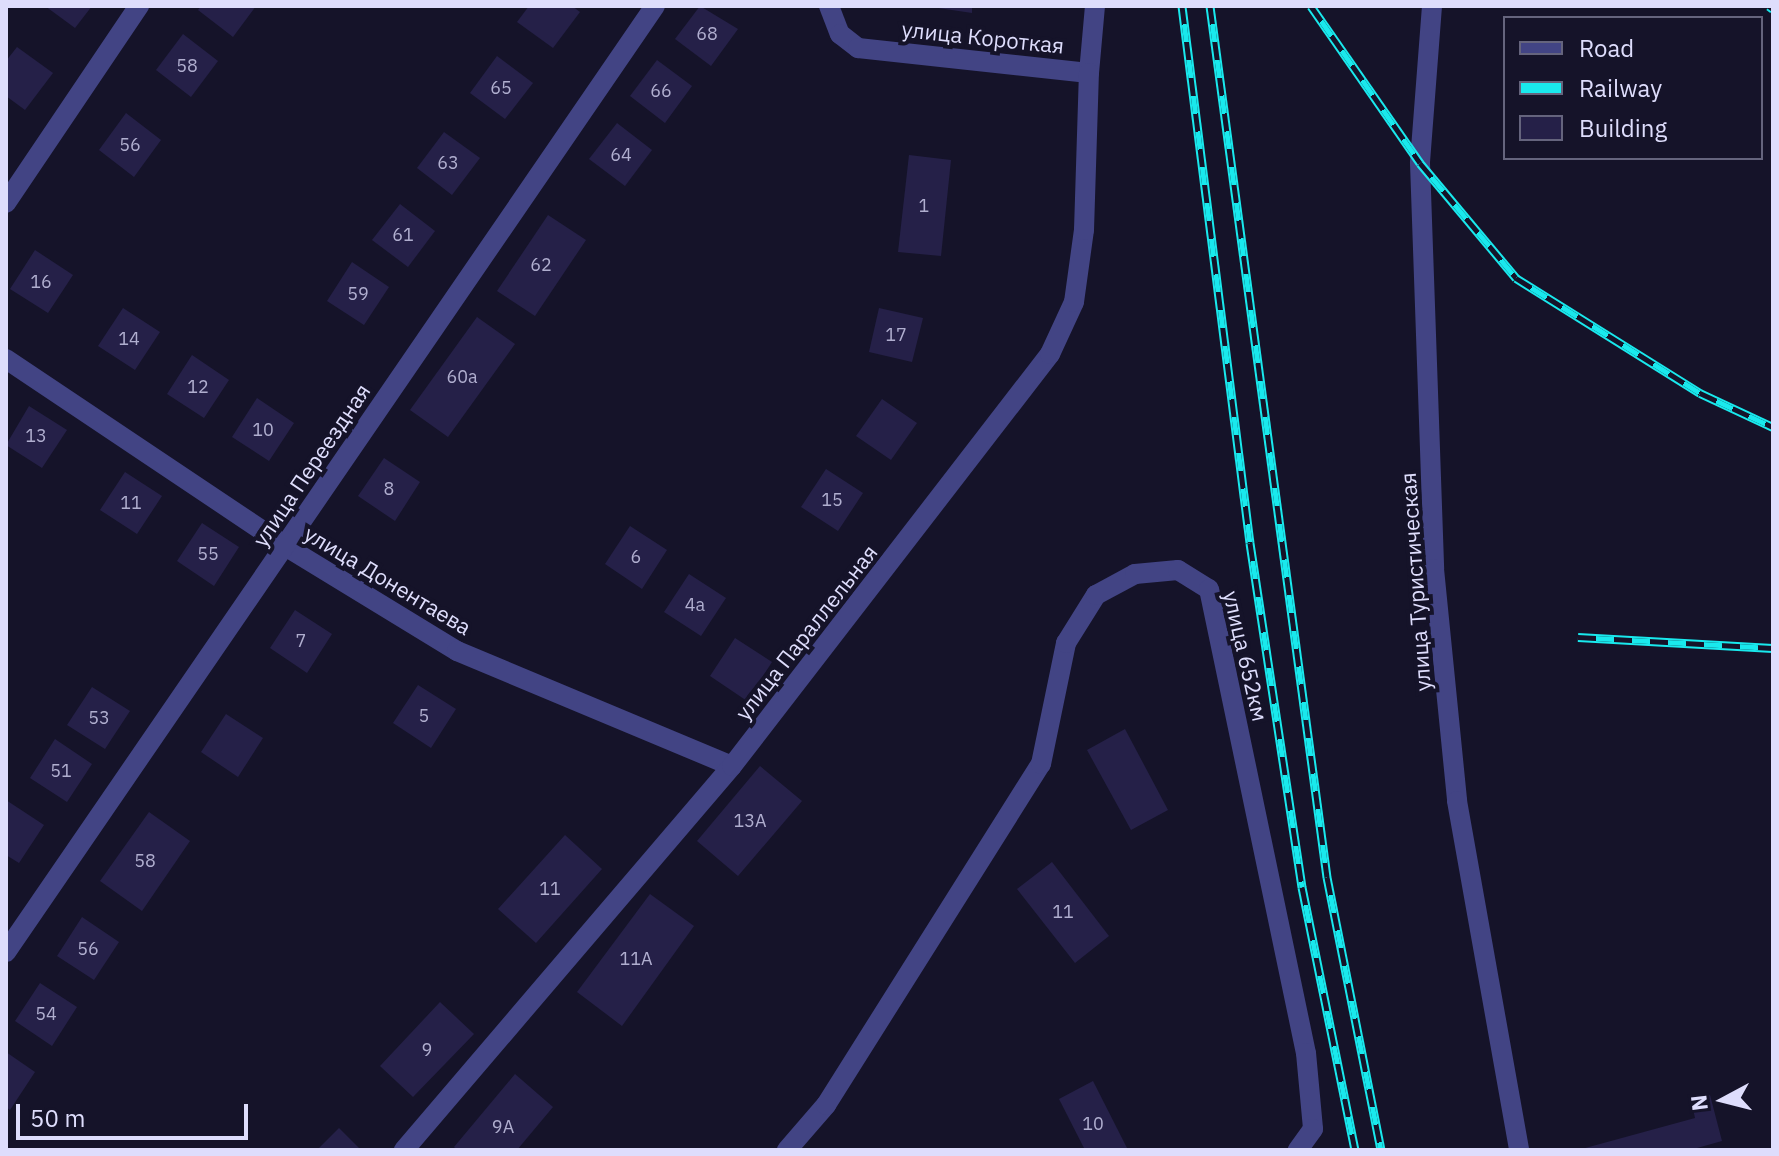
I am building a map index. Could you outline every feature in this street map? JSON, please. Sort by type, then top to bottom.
[{"type":"street","points":[[6,203],[139,6]]},
{"type":"street","name":"улица Переездная","points":[[6,952],[655,6]]},
{"type":"street","name":"улица Короткая","points":[[829,6],[840,34],[858,48],[1089,73],[1095,6]]},
{"type":"street","name":"улица Туристическая","points":[[1432,6],[1420,163],[1434,569],[1457,801],[1519,1150]]},
{"type":"street","name":"улица Параллельная","points":[[404,1150],[732,766],[1050,354],[1074,302],[1084,230],[1089,73]]},
{"type":"street","name":"улица Донентаева","points":[[6,359],[285,546],[457,651],[732,766]]},
{"type":"street","name":"улица 652км","points":[[787,1150],[826,1105],[1041,764],[1066,643],[1096,595],[1135,574],[1178,570],[1209,589],[1290,975],[1306,1053],[1313,1129],[1298,1150]]},
{"type":"building","points":[[45,6],[92,6],[75,28]]},
{"type":"building","points":[[201,6],[256,6],[233,37],[198,10]]},
{"type":"building","points":[[529,6],[572,6],[580,12],[553,48],[517,22]]},
{"type":"building","points":[[700,6],[738,29],[711,66],[675,39]]},
{"type":"building","points":[[925,6],[972,6],[972,13]]},
{"type":"building","points":[[183,34],[218,61],[191,97],[156,70]]},
{"type":"building","points":[[17,47],[53,73],[25,110],[6,96],[6,61]]},
{"type":"building","points":[[497,56],[533,83],[505,119],[470,93]]},
{"type":"building","points":[[657,60],[692,86],[665,123],[630,96]]},
{"type":"building","points":[[126,113],[161,140],[134,177],[99,150]]},
{"type":"building","points":[[617,123],[652,150],[625,186],[589,159]]},
{"type":"building","points":[[444,132],[480,158],[452,195],[417,168]]},
{"type":"building","points":[[909,155],[951,160],[941,256],[898,252]]},
{"type":"building","points":[[400,204],[435,231],[408,267],[372,240]]},
{"type":"building","points":[[548,215],[586,240],[535,316],[497,291]]},
{"type":"building","points":[[35,250],[73,275],[48,313],[10,289]]},
{"type":"building","points":[[352,262],[389,287],[364,325],[327,301]]},
{"type":"building","points":[[123,308],[160,332],[135,370],[98,346]]},
{"type":"building","points":[[879,308],[923,318],[912,362],[869,352]]},
{"type":"building","points":[[477,317],[515,344],[448,437],[410,410]]},
{"type":"building","points":[[192,355],[229,380],[204,418],[167,394]]},
{"type":"building","points":[[257,398],[294,423],[269,461],[232,437]]},
{"type":"building","points":[[882,399],[917,423],[891,460],[856,436]]},
{"type":"building","points":[[29,406],[67,430],[42,468],[6,445]]},
{"type":"building","points":[[384,458],[420,482],[395,521],[358,496]]},
{"type":"building","points":[[826,469],[863,493],[838,531],[801,507]]},
{"type":"building","points":[[125,472],[162,496],[137,534],[100,510]]},
{"type":"building","points":[[202,523],[239,547],[214,586],[177,561]]},
{"type":"building","points":[[630,526],[667,550],[642,589],[605,564]]},
{"type":"building","points":[[689,574],[726,598],[701,636],[664,612]]},
{"type":"building","points":[[295,610],[332,634],[307,673],[270,648]]},
{"type":"building","points":[[735,638],[772,662],[747,701],[710,676]]},
{"type":"building","points":[[418,685],[456,709],[431,748],[393,723]]},
{"type":"building","points":[[92,687],[130,711],[105,749],[67,725]]},
{"type":"building","points":[[226,714],[263,738],[238,777],[201,752]]},
{"type":"building","points":[[1125,729],[1168,810],[1131,830],[1087,750]]},
{"type":"building","points":[[55,739],[92,764],[67,802],[30,778]]},
{"type":"building","points":[[760,766],[802,801],[738,876],[697,841]]},
{"type":"building","points":[[6,800],[44,825],[19,863],[6,855]]},
{"type":"building","points":[[149,812],[190,841],[142,911],[100,881]]},
{"type":"building","points":[[565,835],[602,869],[536,943],[498,909]]},
{"type":"building","points":[[1052,862],[1109,936],[1075,963],[1017,889]]},
{"type":"building","points":[[650,894],[694,926],[622,1026],[577,992]]},
{"type":"building","points":[[82,917],[119,942],[94,980],[57,956]]},
{"type":"building","points":[[40,983],[77,1007],[52,1046],[15,1021]]},
{"type":"building","points":[[440,1002],[474,1034],[413,1097],[380,1066]]},
{"type":"building","points":[[6,1052],[35,1072],[10,1110],[6,1107]]},
{"type":"building","points":[[515,1074],[553,1107],[517,1150],[457,1150],[454,1147]]},
{"type":"building","points":[[1093,1081],[1128,1150],[1085,1150],[1059,1099]]},
{"type":"building","points":[[1710,1095],[1722,1141],[1690,1150],[1578,1150],[1695,1118],[1691,1100]]},
{"type":"building","points":[[339,1128],[361,1150],[317,1150]]},
{"type":"railway","points":[[1182,6],[1250,543],[1302,887],[1355,1150]]},
{"type":"railway","points":[[1210,6],[1327,877],[1381,1150]]},
{"type":"railway","points":[[1311,6],[1420,163],[1516,278],[1700,393],[1773,427]]},
{"type":"railway","points":[[1769,6],[1773,9]]},
{"type":"railway","points":[[1578,637],[1773,648]]}]
